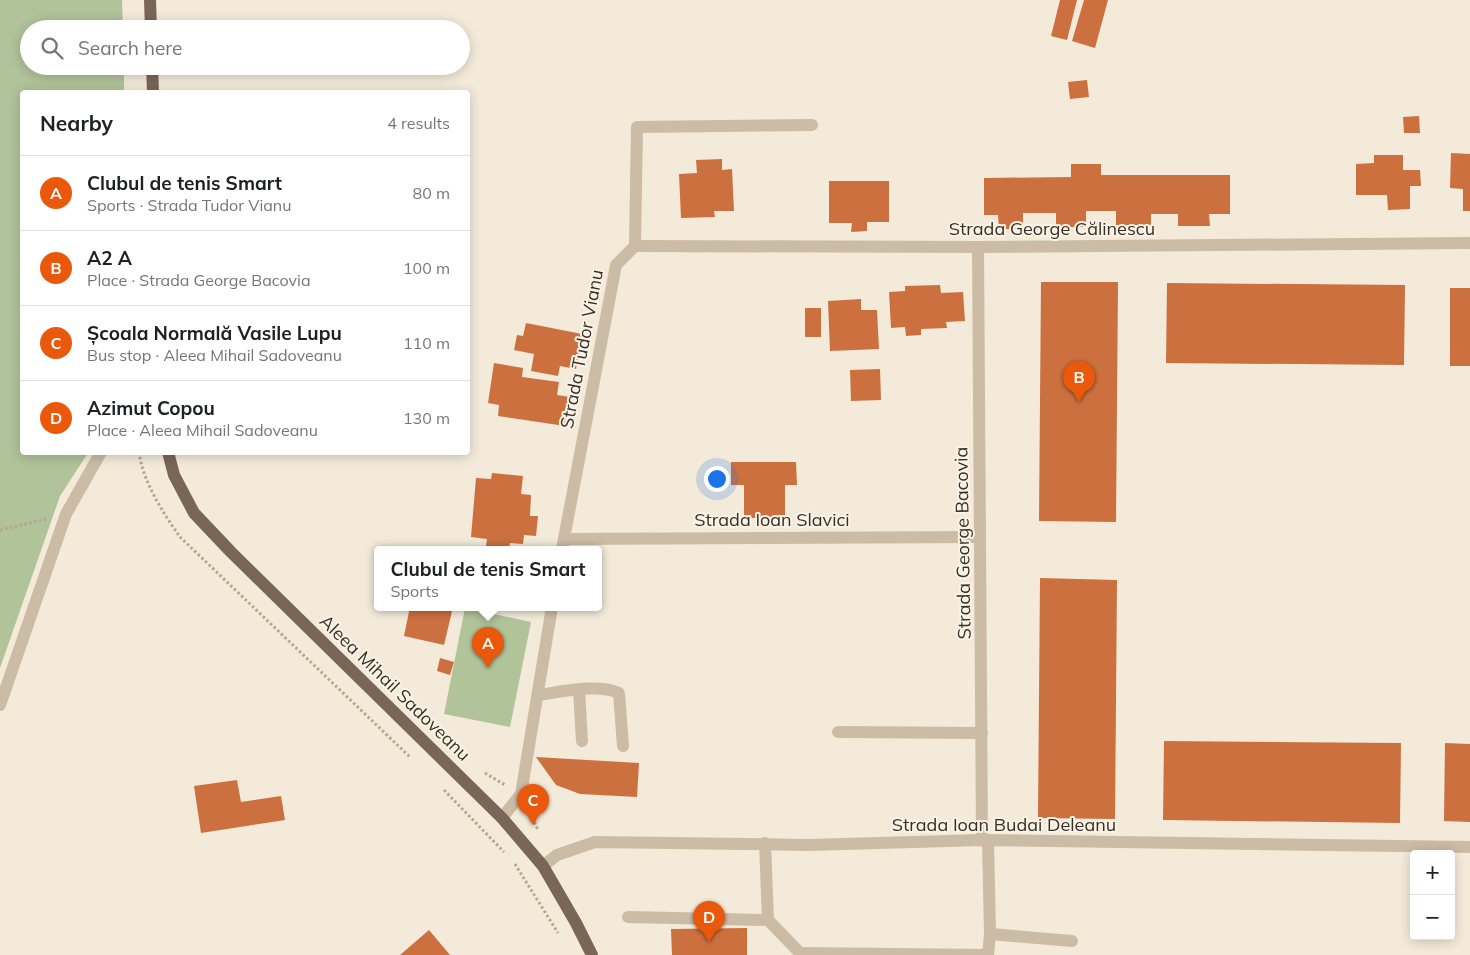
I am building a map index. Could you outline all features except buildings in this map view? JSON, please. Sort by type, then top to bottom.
[{"type":"main road","points":[[150,0],[151,20]]},
{"type":"main road","points":[[152,75],[153,90]]},
{"type":"main road","name":"Aleea Mihail Sadoveanu","points":[[169,455],[174,475],[194,513],[231,552],[502,818],[543,866],[592,955]]},
{"type":"street","points":[[635,246],[637,126],[812,125]]},
{"type":"street","name":"Strada George Călinescu","points":[[635,246],[978,247],[1470,243]]},
{"type":"street","name":"Strada Tudor Vianu","points":[[563,544],[616,265],[635,246]]},
{"type":"street","name":"Strada George Bacovia","points":[[978,247],[982,733],[990,934],[988,955]]},
{"type":"street","points":[[0,705],[66,514],[99,455]]},
{"type":"street","name":"Strada Ioan Slavici","points":[[563,544],[980,537]]},
{"type":"street","points":[[502,818],[521,794],[551,611]]},
{"type":"street","points":[[538,695],[579,690],[611,689],[619,693],[623,746]]},
{"type":"street","points":[[579,690],[582,741]]},
{"type":"street","points":[[838,732],[982,733]]},
{"type":"street","name":"Strada Ioan Budai Deleanu","points":[[543,866],[557,855],[595,842],[809,845],[985,840],[1470,847]]},
{"type":"street","points":[[765,843],[768,920],[800,954],[988,955]]},
{"type":"street","points":[[628,917],[768,920]]},
{"type":"street","points":[[990,934],[1072,941]]},
{"type":"path","points":[[140,455],[141,463],[162,511],[180,537],[411,758]]},
{"type":"path","points":[[0,530],[66,514]]},
{"type":"path","points":[[440,785],[507,855]]},
{"type":"path","points":[[514,862],[558,933]]},
{"type":"green space","points":[[0,0],[122,0],[123,20],[20,20],[20,75],[124,75],[124,90],[20,90],[20,455],[87,455],[60,496],[0,668]]},
{"type":"green space","points":[[464,611],[479,611],[531,622],[510,727],[444,714]]},
{"type":"place","name":"A2 A","points":[[1079,402]]},
{"type":"place","name":"Clubul de tenis Smart","points":[[488,668]]},
{"type":"place","name":"Școala Normală Vasile Lupu","points":[[533,825]]},
{"type":"place","name":"Azimut Copou","points":[[709,942]]}]
